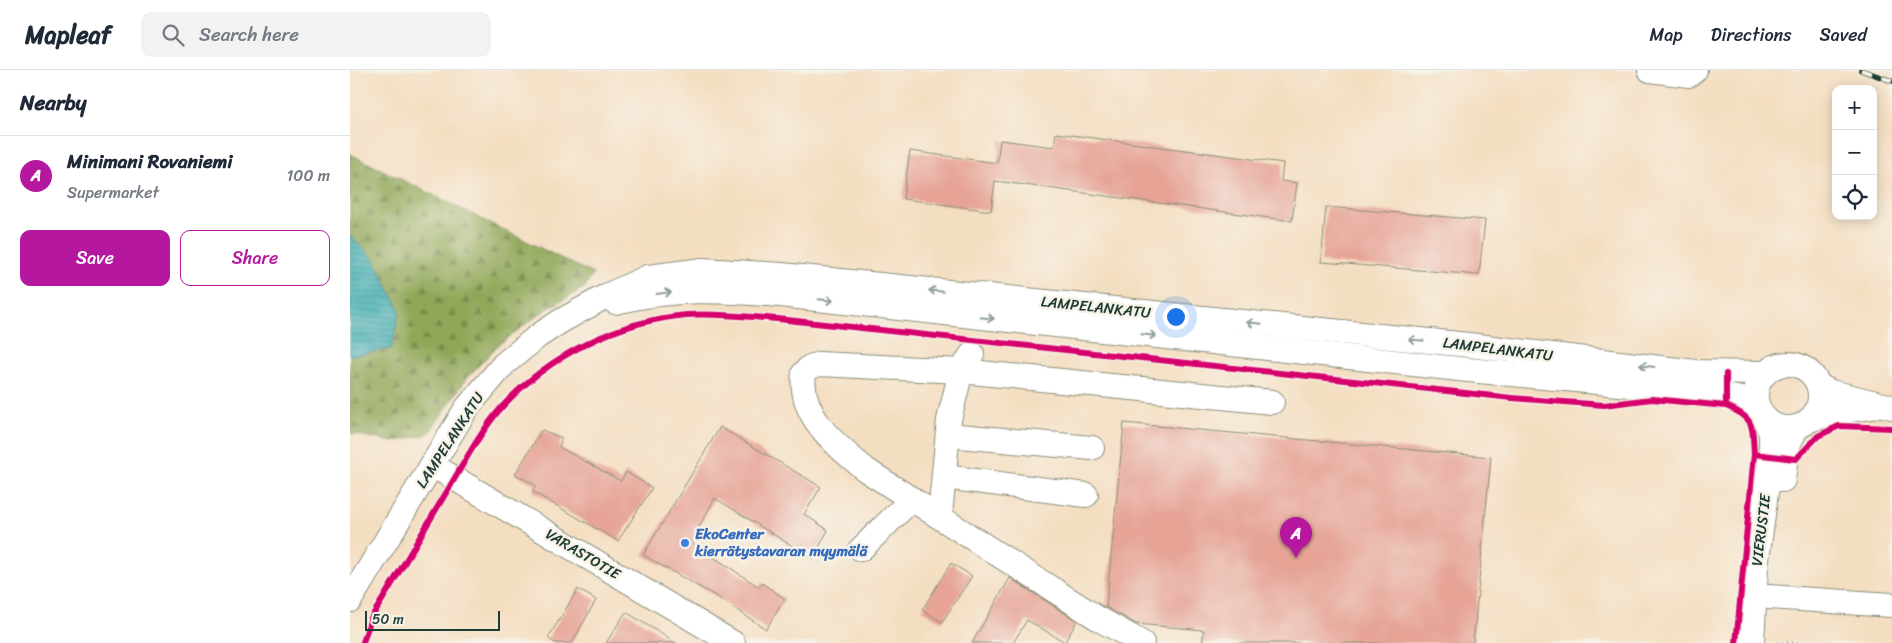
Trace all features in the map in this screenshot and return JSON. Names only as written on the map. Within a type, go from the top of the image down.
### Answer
[{"type":"street","points":[[1650,70],[1689,75],[1695,70]]},
{"type":"street","name":"LAMPELANKATU","points":[[350,600],[466,409],[504,364],[561,320],[624,287],[648,277],[685,271],[735,271],[1469,345],[1695,372],[1766,373]]},
{"type":"street","name":"LAMPELANKATU","points":[[582,310],[668,292],[692,290],[780,295],[1458,369],[1705,392],[1742,399],[1761,412]]},
{"type":"street","points":[[940,516],[948,435],[966,363]]},
{"type":"street","points":[[1142,643],[1099,619],[866,470],[834,444],[814,418],[803,383],[804,373],[810,367],[819,364],[966,363],[1272,402]]},
{"type":"street","points":[[1784,364],[1797,365],[1809,372],[1819,386],[1830,392],[1887,406],[1832,413],[1803,423],[1776,426],[1761,412],[1757,389],[1766,373],[1784,364]]},
{"type":"street","points":[[1803,423],[1818,408],[1819,386]]},
{"type":"street","name":"VIERUSTIE","points":[[1752,643],[1756,567],[1771,456],[1771,434],[1761,412]]},
{"type":"street","name":"VIERUSTIE","points":[[1768,643],[1769,597],[1785,458],[1790,439],[1803,423]]},
{"type":"street","points":[[948,435],[1092,448]]},
{"type":"street","name":"VARASTOTIE","points":[[432,465],[733,643]]},
{"type":"street","points":[[944,477],[1086,495]]},
{"type":"street","points":[[861,549],[912,499]]},
{"type":"street","points":[[1769,597],[1888,605]]},
{"type":"path","points":[[1777,643],[1812,643]]},
{"type":"green space","points":[[350,154],[593,274],[584,288],[545,310],[497,346],[467,378],[428,434],[393,442],[350,433],[350,356],[391,349],[374,259],[350,235]]},
{"type":"water","points":[[350,235],[374,259],[400,310],[391,349],[350,356]]},
{"type":"building","points":[[1056,133],[1283,163],[1281,181],[1297,183],[1292,221],[995,181],[991,211],[903,199],[910,151],[997,163],[1000,140],[1054,147]]},
{"type":"building","points":[[1326,207],[1485,220],[1479,275],[1321,262]]},
{"type":"building","points":[[1124,423],[1491,457],[1473,643],[1202,643],[1204,630],[1136,624],[1106,607]]},
{"type":"building","points":[[720,427],[821,487],[804,514],[828,530],[813,559],[715,498],[691,542],[759,587],[762,583],[785,599],[766,629],[717,597],[643,555]]},
{"type":"building","points":[[542,430],[562,438],[559,447],[621,481],[626,472],[652,488],[618,541],[533,492],[535,485],[515,474]]},
{"type":"building","points":[[951,563],[972,576],[942,622],[922,610]]},
{"type":"building","points":[[1010,578],[1077,621],[1065,642],[1027,620],[1013,643],[972,643]]},
{"type":"building","points":[[578,589],[596,600],[572,643],[555,643],[548,638]]},
{"type":"building","points":[[626,612],[676,643],[606,643]]},
{"type":"railway","points":[[1861,70],[1892,81]]},
{"type":"cycle path","points":[[363,642],[371,618],[473,447],[501,408],[540,372],[585,344],[610,333],[661,319],[710,314],[778,319],[1512,398],[1604,405],[1652,399],[1726,406]]},
{"type":"cycle path","points":[[1726,374],[1726,406],[1742,414],[1750,423],[1754,454],[1736,643]]},
{"type":"cycle path","points":[[1754,454],[1796,459],[1818,436],[1839,426],[1892,428]]},
{"type":"place","name":"EkoCenter kierrätystavaran myymälä","points":[[685,543]]},
{"type":"place","name":"Minimani Rovaniemi","points":[[1296,558]]}]
